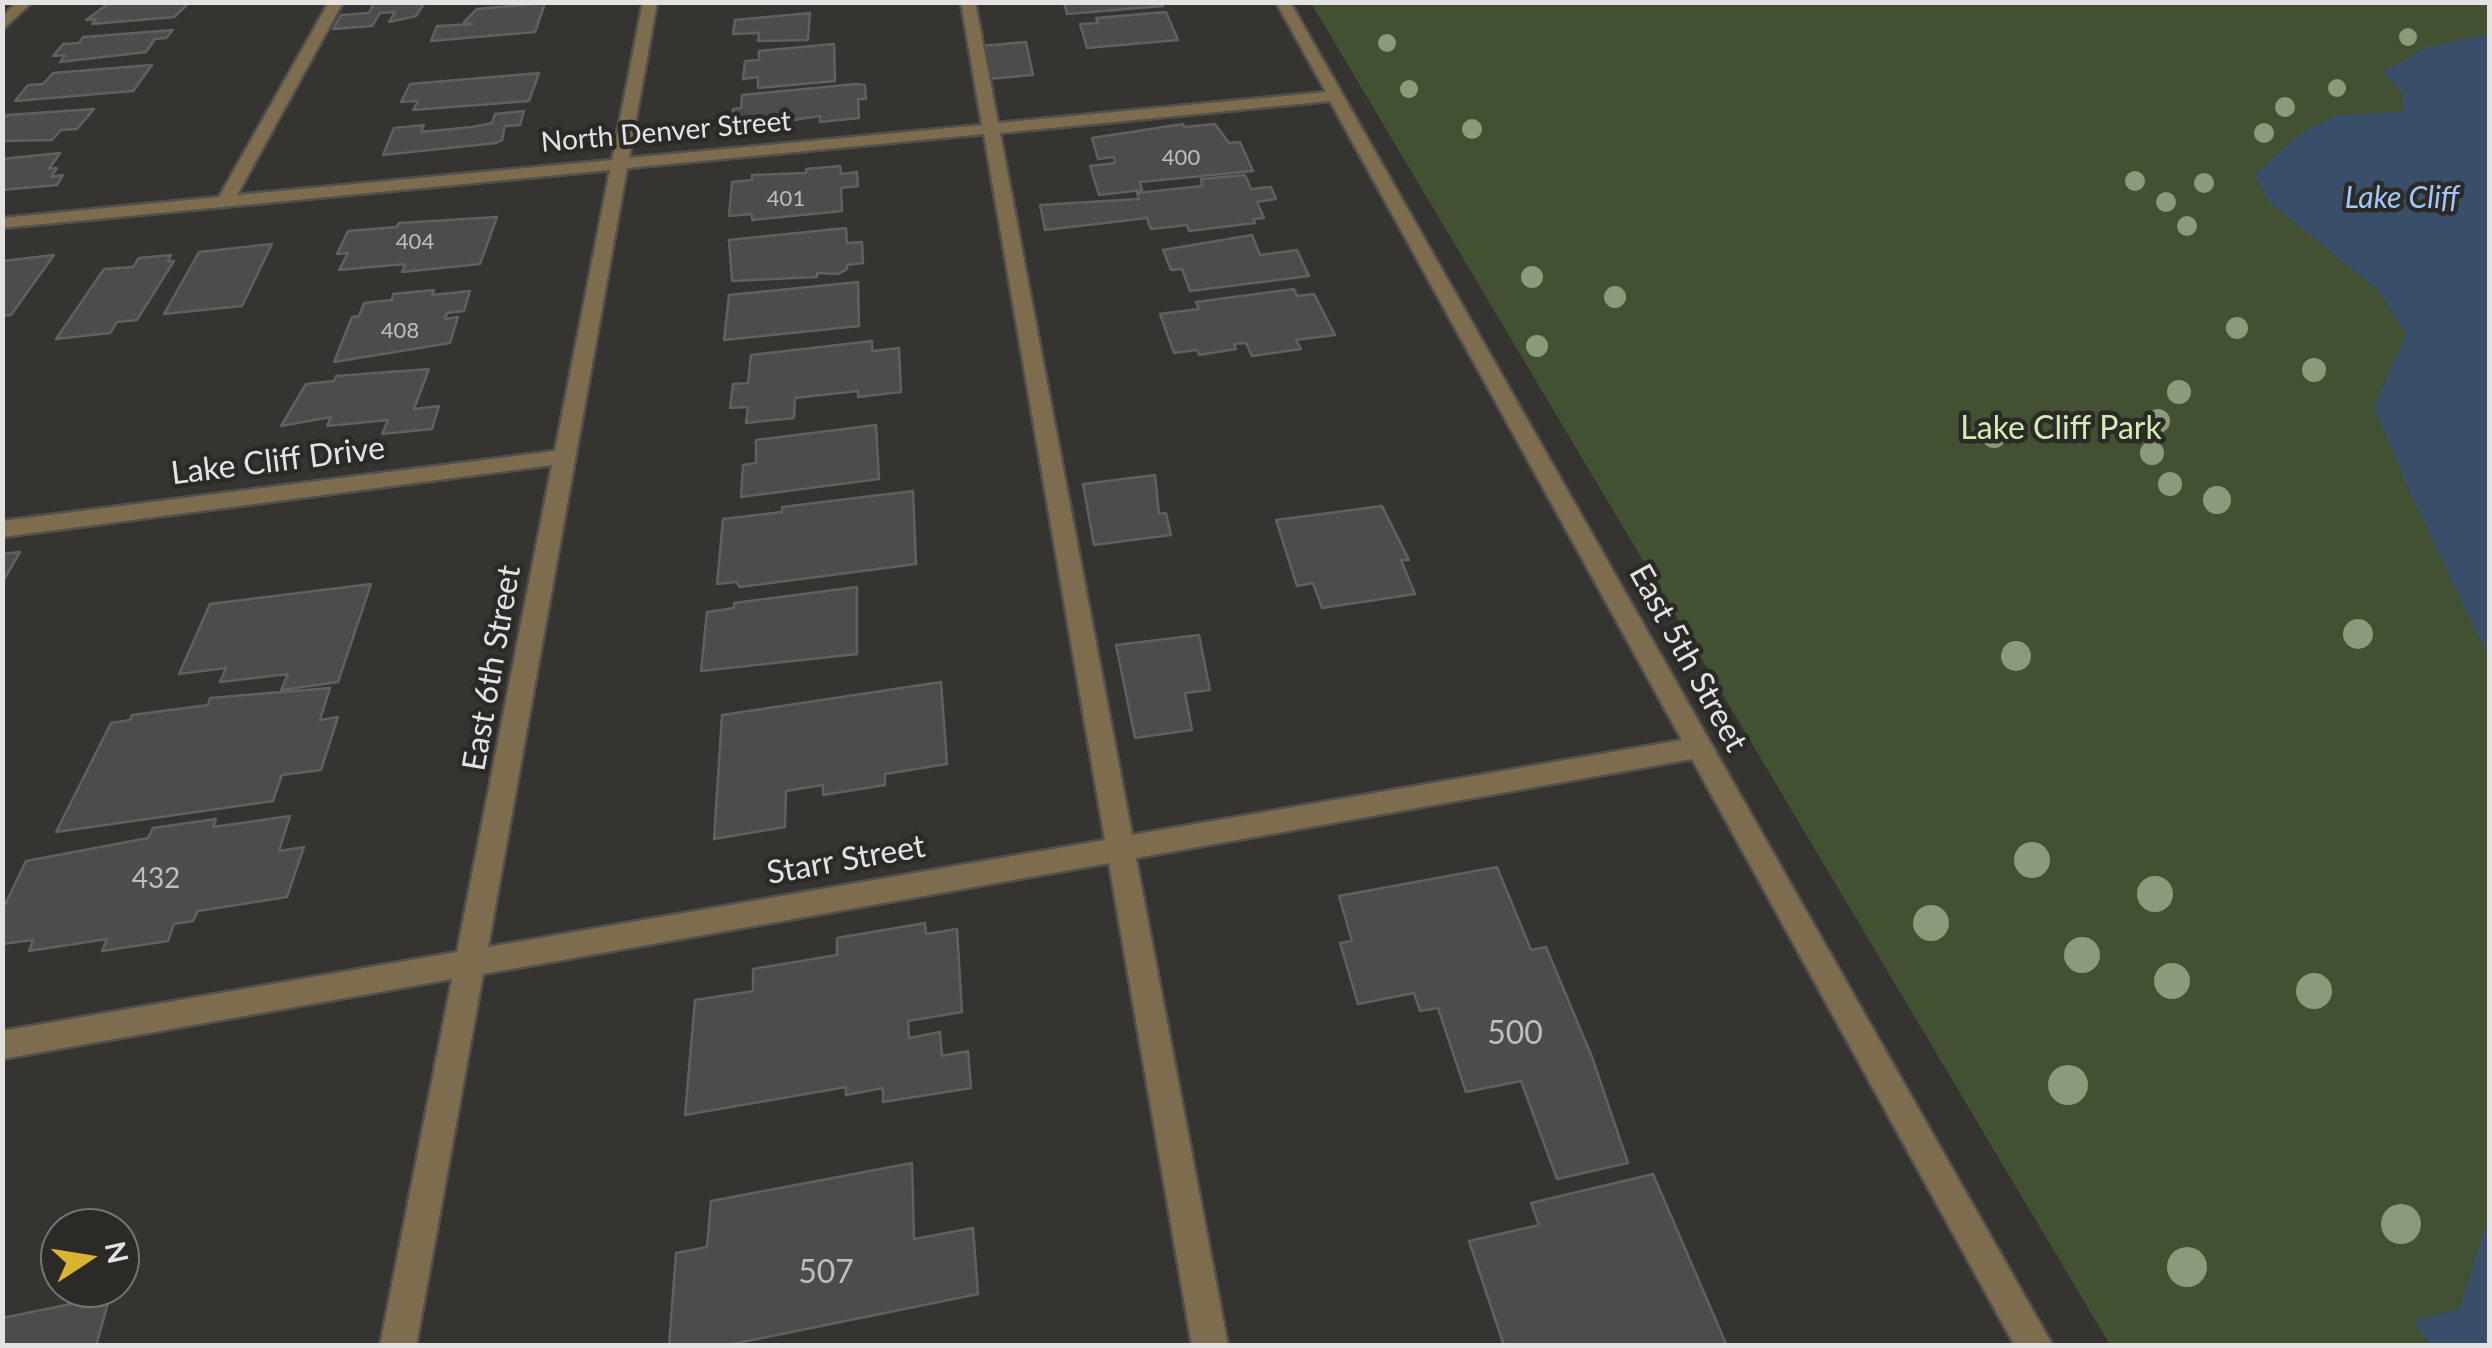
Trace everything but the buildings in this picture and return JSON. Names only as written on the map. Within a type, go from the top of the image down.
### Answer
[{"type":"street","points":[[2,26],[26,2]]},
{"type":"street","points":[[224,202],[336,2]]},
{"type":"street","name":"East 6th Street","points":[[398,1346],[650,2]]},
{"type":"street","points":[[968,2],[1210,1346]]},
{"type":"street","name":"East 5th Street","points":[[1282,2],[2035,1346]]},
{"type":"street","name":"North Denver Street","points":[[2,223],[1334,96]]},
{"type":"street","name":"Lake Cliff Drive","points":[[2,529],[563,458]]},
{"type":"street","name":"Starr Street","points":[[2,1044],[1702,747]]},
{"type":"green space","name":"Lake Cliff Park","points":[[1311,3],[2489,3],[2489,1345],[2110,1345]]},
{"type":"water","name":"Lake Cliff","points":[[2490,34],[2489,658],[2411,495],[2374,407],[2406,334],[2378,290],[2269,202],[2254,174],[2306,130],[2335,116],[2404,111],[2402,92],[2383,72],[2427,47]]},
{"type":"water","points":[[2489,1213],[2489,1345],[2431,1345],[2413,1321],[2460,1308]]}]
